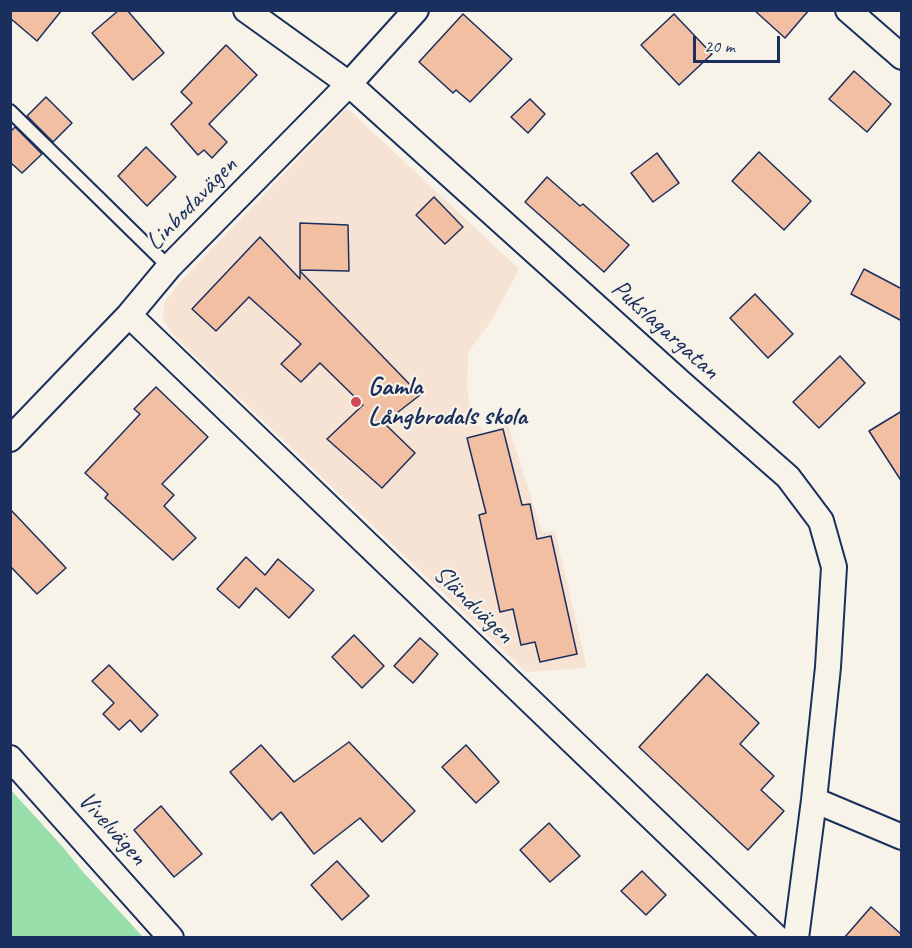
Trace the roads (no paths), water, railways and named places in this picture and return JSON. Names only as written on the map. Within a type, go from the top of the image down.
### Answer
[{"type":"street","name":"Pukslagargatan","points":[[246,10],[350,84],[788,477],[821,521],[834,567],[828,667],[796,938]]},
{"type":"street","name":"Linbodavägen","points":[[10,439],[129,315],[169,267],[350,84],[416,10]]},
{"type":"street","points":[[848,10],[902,57]]},
{"type":"street","name":"Sländvägen","points":[[129,315],[777,938]]},
{"type":"street","name":"Vivelvägen","points":[[10,758],[171,938]]},
{"type":"street","points":[[814,800],[902,837]]},
{"type":"lane","points":[[10,111],[169,267]]},
{"type":"place","name":"Gamla Långbrodals skola","points":[[356,402]]}]
